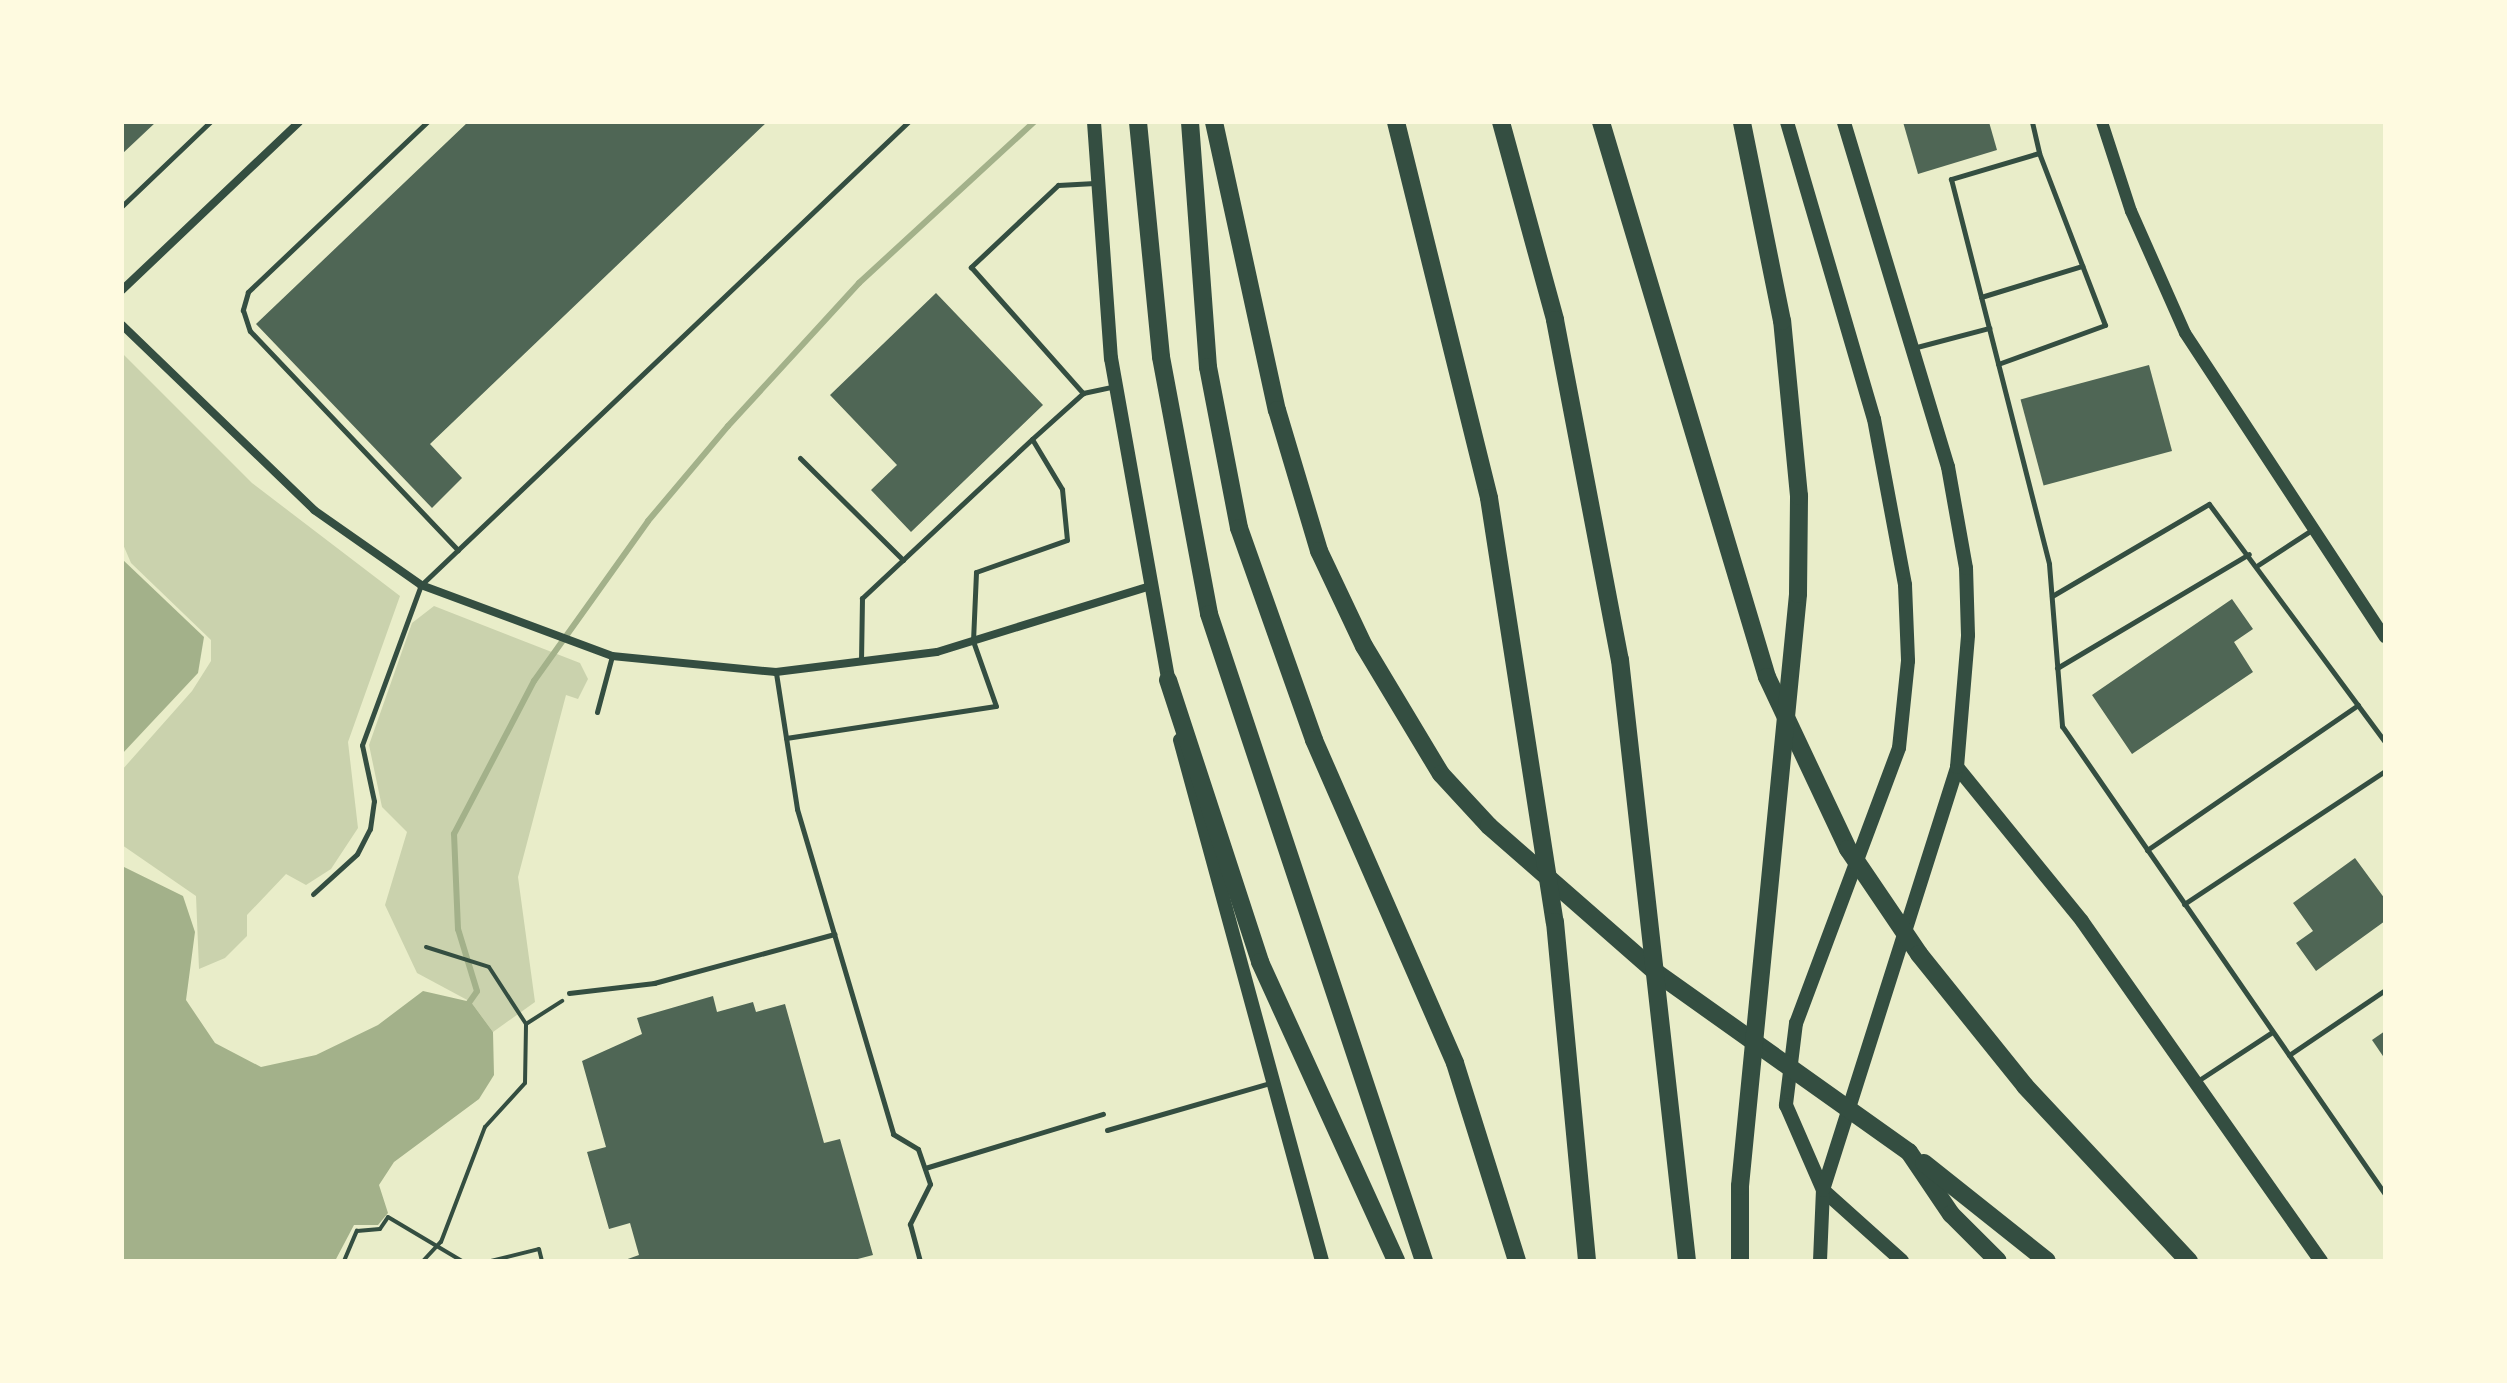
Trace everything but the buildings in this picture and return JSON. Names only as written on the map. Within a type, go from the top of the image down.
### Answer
[{"type":"highway","points":[[1138,122],[1161,357],[1209,614],[1424,1261]]},
{"type":"highway","points":[[1190,122],[1208,367],[1239,528],[1314,740],[1455,1063],[1517,1261]]},
{"type":"highway","points":[[1214,122],[1297,477],[1319,551],[1364,646],[1441,774],[1470,805],[1657,973],[1909,1152],[2047,1261]]},
{"type":"highway","points":[[1396,122],[1439,273],[1494,528],[1555,922],[1587,1261]]},
{"type":"highway","points":[[1501,122],[1555,320],[1620,660],[1687,1261]]},
{"type":"highway","points":[[1601,122],[1767,677],[1848,849],[1919,954],[2068,1135],[2189,1261]]},
{"type":"highway","points":[[1740,1261],[1740,1186],[1798,594],[1799,496],[1782,321],[1742,122]]},
{"type":"highway","points":[[1168,680],[1260,962],[1396,1261]]},
{"type":"highway","points":[[1909,1152],[1951,1214],[1998,1261]]},
{"type":"main road","points":[[1094,122],[1116,386],[1168,680],[1270,1083],[1322,1261]]},
{"type":"main road","points":[[1787,122],[1874,419],[1905,585],[1908,661],[1899,748],[1789,1050],[1786,1105],[1823,1190],[1902,1261]]},
{"type":"main road","points":[[1820,1261],[1823,1190],[1957,767],[1966,568],[1948,467],[1909,349],[1844,122]]},
{"type":"main road","points":[[1957,767],[2048,875],[2321,1261]]},
{"type":"street","points":[[122,290],[299,122]]},
{"type":"street","points":[[2102,122],[2121,186],[2185,333],[2310,531],[2385,637]]},
{"type":"street","points":[[122,325],[314,510],[421,585],[532,633],[612,656],[776,672],[861,661],[973,641],[1150,586]]},
{"type":"lane","points":[[122,206],[210,122]]},
{"type":"lane","points":[[427,122],[248,292],[243,310],[250,331],[458,550]]},
{"type":"lane","points":[[313,894],[357,854],[370,829],[374,801],[362,745],[421,585],[908,122]]},
{"type":"lane","points":[[1998,364],[2105,325],[2039,153],[2032,122]]},
{"type":"lane","points":[[2039,153],[1951,179],[2052,596],[2062,726],[2385,1194]]},
{"type":"lane","points":[[1083,393],[971,267],[1058,185],[1097,183]]},
{"type":"lane","points":[[1981,297],[2082,266]]},
{"type":"lane","points":[[1909,349],[1989,328]]},
{"type":"lane","points":[[861,661],[862,598],[1083,393],[1116,386]]},
{"type":"lane","points":[[786,738],[996,706],[973,641],[976,572],[1067,540],[1062,489],[1032,439]]},
{"type":"lane","points":[[800,458],[903,560]]},
{"type":"lane","points":[[2052,596],[2209,504],[2258,565],[2358,705],[2382,732],[2385,742]]},
{"type":"lane","points":[[2258,565],[2310,531]]},
{"type":"lane","points":[[2057,668],[2249,554]]},
{"type":"lane","points":[[597,712],[612,656]]},
{"type":"lane","points":[[776,672],[797,809],[893,1134],[918,1149],[930,1184],[910,1224],[920,1261]]},
{"type":"lane","points":[[2147,850],[2358,705]]},
{"type":"lane","points":[[2184,904],[2385,771]]},
{"type":"lane","points":[[569,993],[654,983],[834,934]]},
{"type":"lane","points":[[2289,1055],[2385,990]]},
{"type":"lane","points":[[2196,1083],[2272,1032]]},
{"type":"lane","points":[[1107,1130],[1270,1083]]},
{"type":"lane","points":[[925,1168],[1103,1114]]},
{"type":"path","points":[[423,1261],[437,1246],[479,1136],[525,1083],[526,1024],[503,982],[477,961],[461,954],[426,947]]},
{"type":"path","points":[[526,1024],[569,993]]},
{"type":"path","points":[[344,1261],[357,1231],[380,1229],[388,1217],[462,1261]]},
{"type":"path","points":[[491,1261],[539,1249],[542,1261]]},
{"type":"shaded area","points":[[122,353],[252,483],[400,596],[348,742],[358,828],[331,869],[306,885],[286,874],[247,915],[247,936],[225,958],[199,969],[196,896],[122,845],[122,770],[192,691],[211,661],[211,640],[131,563],[122,542]]},
{"type":"shaded area","points":[[122,559],[204,637],[198,673],[122,754]]},
{"type":"shaded area","points":[[434,606],[580,663],[588,679],[578,699],[566,695],[518,877],[535,1002],[493,1032],[471,1002],[417,973],[385,905],[407,832],[382,807],[369,745],[412,623]]},
{"type":"shaded area","points":[[122,866],[183,896],[195,932],[186,1000],[215,1043],[261,1067],[316,1055],[378,1025],[423,991],[471,1002],[493,1032],[494,1075],[479,1099],[394,1162],[379,1185],[388,1213],[378,1225],[354,1225],[335,1261],[122,1261]]},
{"type":"waterway","points":[[466,1007],[477,991],[458,929],[454,834],[534,681],[648,521],[728,426],[859,283],[1034,122]]}]
